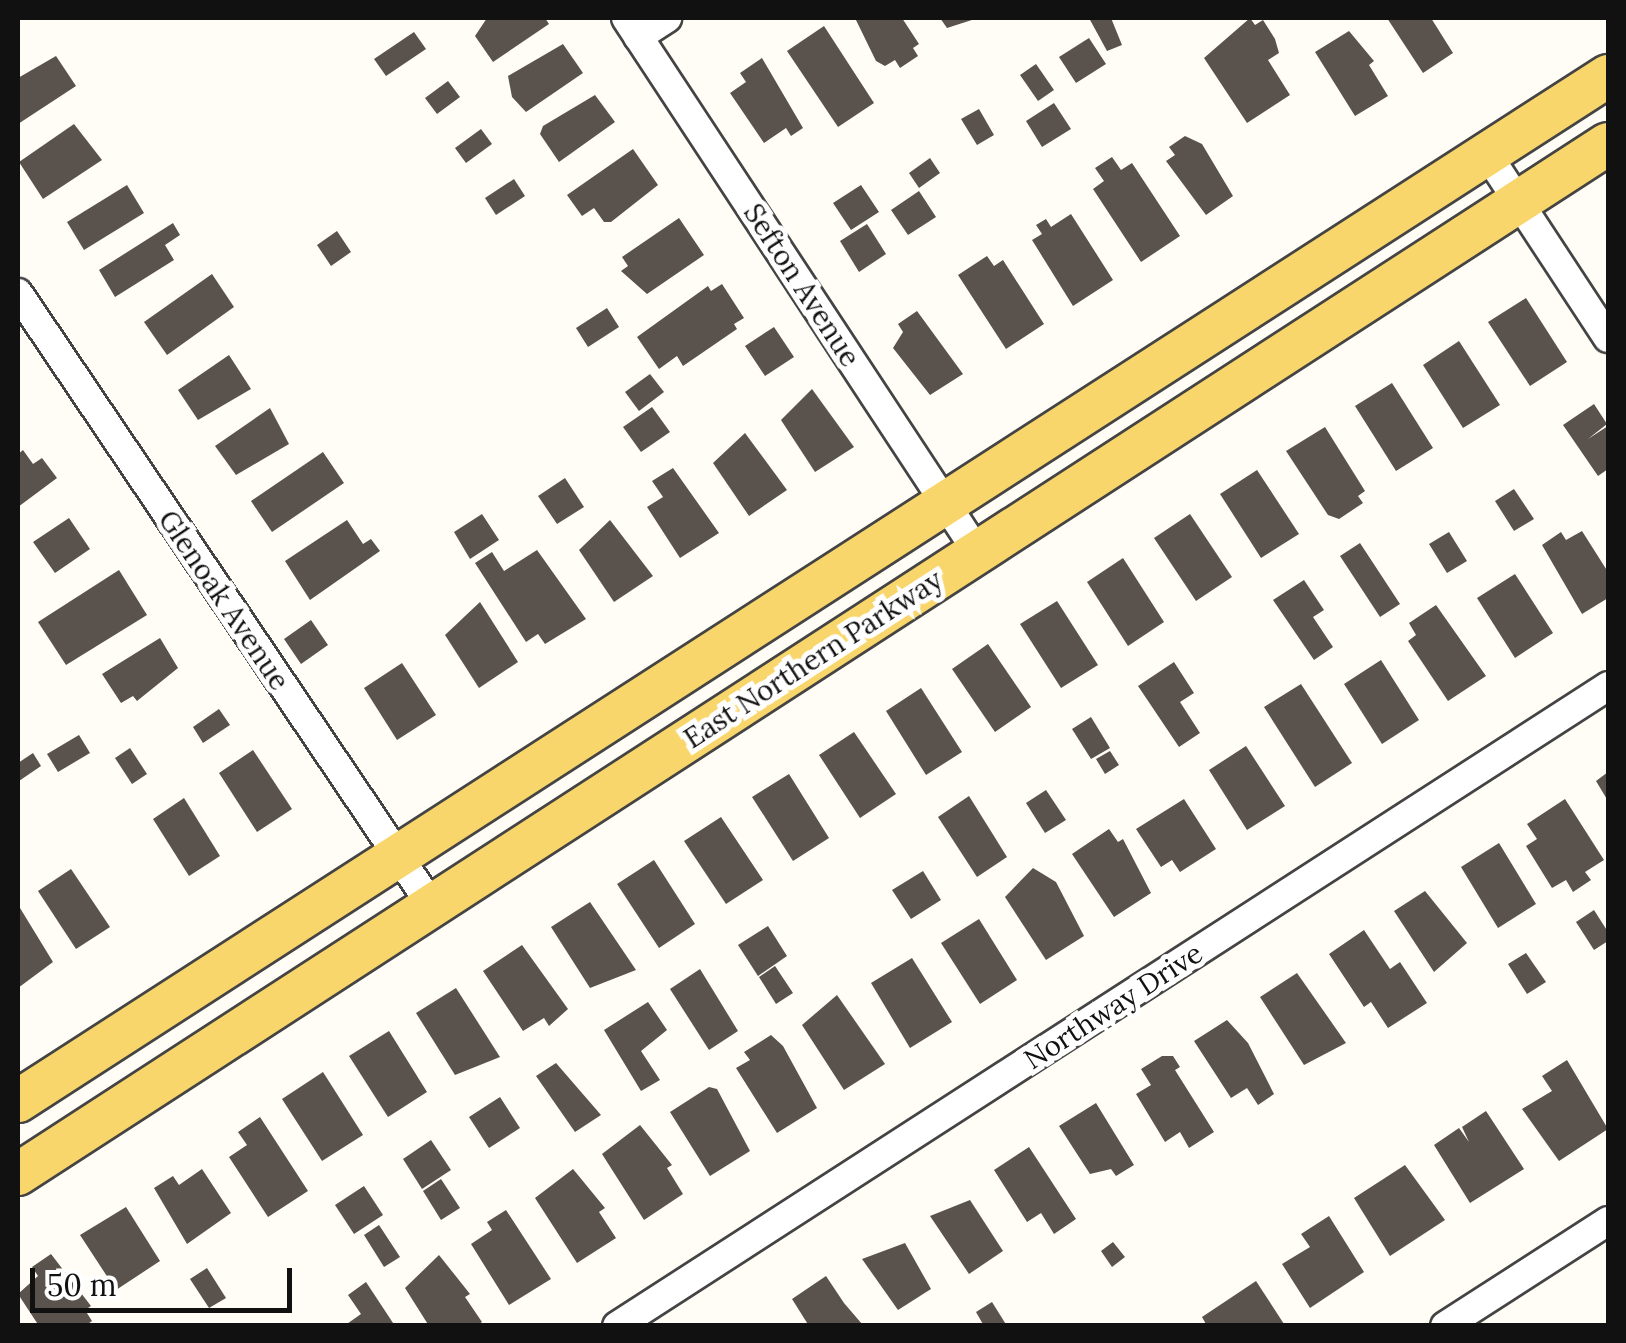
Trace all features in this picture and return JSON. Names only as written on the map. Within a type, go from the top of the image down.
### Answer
[{"type":"main road","points":[[18,1101],[1608,76]]},
{"type":"main road","name":"East Northern Parkway","points":[[18,1174],[1608,144]]},
{"type":"street","points":[[632,27],[668,18]]},
{"type":"street","name":"Sefton Avenue","points":[[632,27],[978,553]]},
{"type":"street","points":[[1487,154],[1608,338]]},
{"type":"street","name":"Glenoak Avenue","points":[[18,293],[432,906]]},
{"type":"street","name":"Northway Drive","points":[[617,1326],[1608,686]]},
{"type":"street","points":[[1445,1326],[1608,1221]]},
{"type":"building","points":[[487,18],[545,18],[549,24],[493,62],[475,36]]},
{"type":"building","points":[[855,18],[902,18],[919,44],[913,48],[918,56],[900,68],[895,60],[885,66],[876,61]]},
{"type":"building","points":[[940,18],[978,18],[947,28]]},
{"type":"building","points":[[1089,18],[1111,18],[1122,45],[1107,51]]},
{"type":"building","points":[[1250,18],[1255,25],[1263,20],[1275,39],[1279,53],[1268,60],[1290,95],[1247,123],[1204,58]]},
{"type":"building","points":[[1387,18],[1431,18],[1453,53],[1423,73]]},
{"type":"building","points":[[824,26],[874,103],[838,127],[787,51]]},
{"type":"building","points":[[1349,31],[1374,61],[1369,65],[1388,96],[1355,116],[1315,52]]},
{"type":"building","points":[[414,32],[426,49],[386,76],[374,59]]},
{"type":"building","points":[[1089,38],[1106,64],[1076,83],[1059,57]]},
{"type":"building","points":[[563,44],[583,73],[526,112],[512,97],[508,76]]},
{"type":"building","points":[[56,56],[76,86],[18,124],[18,78]]},
{"type":"building","points":[[762,58],[803,128],[791,136],[786,128],[764,143],[730,93],[746,82],[740,73]]},
{"type":"building","points":[[1036,64],[1054,90],[1038,101],[1020,75]]},
{"type":"building","points":[[448,81],[460,97],[437,114],[425,98]]},
{"type":"building","points":[[595,95],[615,122],[559,162],[540,134],[543,126]]},
{"type":"building","points":[[1054,103],[1071,129],[1042,147],[1026,121]]},
{"type":"building","points":[[979,109],[994,135],[977,145],[961,119]]},
{"type":"building","points":[[74,124],[102,160],[43,199],[19,162]]},
{"type":"building","points":[[481,129],[492,144],[466,163],[455,148]]},
{"type":"building","points":[[1185,136],[1202,144],[1233,196],[1206,215],[1166,161],[1175,155],[1169,147]]},
{"type":"building","points":[[633,149],[658,185],[611,222],[604,222],[594,208],[582,216],[567,195]]},
{"type":"building","points":[[1112,157],[1121,170],[1132,163],[1180,236],[1141,262],[1093,189],[1104,181],[1095,168]]},
{"type":"building","points":[[930,158],[940,173],[919,188],[909,173]]},
{"type":"building","points":[[514,179],[525,196],[496,215],[485,198]]},
{"type":"building","points":[[127,185],[144,213],[84,250],[67,222]]},
{"type":"building","points":[[861,185],[879,212],[851,230],[833,203]]},
{"type":"building","points":[[919,191],[936,217],[908,235],[891,210]]},
{"type":"building","points":[[1071,214],[1113,280],[1073,306],[1032,240],[1042,234],[1036,225],[1046,219],[1051,227]]},
{"type":"building","points":[[679,218],[704,255],[647,294],[621,271],[628,266],[622,257]]},
{"type":"building","points":[[173,223],[180,235],[165,245],[174,260],[115,297],[99,270]]},
{"type":"building","points":[[867,224],[886,254],[859,272],[840,241]]},
{"type":"building","points":[[337,231],[351,252],[331,266],[317,245]]},
{"type":"building","points":[[987,256],[994,266],[1003,260],[1044,324],[1006,349],[958,275]]},
{"type":"building","points":[[212,274],[234,307],[167,355],[144,322]]},
{"type":"building","points":[[722,284],[744,318],[734,324],[737,329],[683,366],[677,356],[659,369],[637,337],[708,286],[711,291]]},
{"type":"building","points":[[1526,298],[1567,362],[1530,386],[1488,322]]},
{"type":"building","points":[[607,308],[619,327],[588,347],[576,328]]},
{"type":"building","points":[[917,311],[963,374],[930,395],[893,348],[903,332],[898,324]]},
{"type":"building","points":[[774,327],[794,357],[765,376],[745,346]]},
{"type":"building","points":[[1459,341],[1500,405],[1463,428],[1423,365]]},
{"type":"building","points":[[229,355],[251,389],[198,420],[178,390]]},
{"type":"building","points":[[650,374],[664,392],[639,411],[625,392]]},
{"type":"building","points":[[1392,383],[1433,448],[1396,471],[1355,406]]},
{"type":"building","points":[[812,389],[854,447],[815,472],[781,420]]},
{"type":"building","points":[[1594,404],[1607,424],[1588,439],[1608,426],[1608,469],[1598,476],[1563,425]]},
{"type":"building","points":[[652,407],[670,432],[641,452],[623,427]]},
{"type":"building","points":[[270,408],[289,444],[236,475],[215,446]]},
{"type":"building","points":[[1325,427],[1365,491],[1358,496],[1363,503],[1339,519],[1328,515],[1286,451]]},
{"type":"building","points":[[745,433],[787,490],[749,516],[713,463]]},
{"type":"building","points":[[23,450],[33,464],[42,458],[57,478],[18,507],[18,454]]},
{"type":"building","points":[[323,452],[344,483],[272,532],[251,501]]},
{"type":"building","points":[[673,468],[719,533],[680,558],[647,507],[663,497],[652,481]]},
{"type":"building","points":[[1257,470],[1299,534],[1261,558],[1220,494]]},
{"type":"building","points":[[565,478],[584,507],[557,524],[538,496]]},
{"type":"building","points":[[1514,489],[1534,519],[1514,531],[1495,501]]},
{"type":"building","points":[[482,514],[499,540],[470,559],[454,532]]},
{"type":"building","points":[[1190,514],[1232,577],[1196,601],[1154,538]]},
{"type":"building","points":[[69,518],[90,549],[55,573],[33,542]]},
{"type":"building","points":[[347,520],[363,544],[371,539],[380,551],[310,600],[285,561]]},
{"type":"building","points":[[610,520],[653,576],[614,602],[579,550]]},
{"type":"building","points":[[1582,531],[1608,572],[1608,598],[1582,614],[1542,545],[1561,532],[1566,540]]},
{"type":"building","points":[[1449,532],[1467,561],[1447,573],[1429,544]]},
{"type":"building","points":[[1360,543],[1400,604],[1380,617],[1340,556]]},
{"type":"building","points":[[537,550],[586,619],[545,644],[538,634],[526,642],[475,563],[492,552],[504,571]]},
{"type":"building","points":[[1123,558],[1164,622],[1128,646],[1087,582]]},
{"type":"building","points":[[119,570],[147,615],[66,665],[38,622]]},
{"type":"building","points":[[1515,574],[1553,633],[1515,658],[1477,598]]},
{"type":"building","points":[[1304,580],[1324,610],[1313,617],[1333,647],[1314,660],[1273,600]]},
{"type":"building","points":[[1057,601],[1098,665],[1061,688],[1020,624]]},
{"type":"building","points":[[480,602],[518,662],[479,688],[445,635]]},
{"type":"building","points":[[1436,605],[1486,676],[1448,701],[1408,641],[1416,635],[1409,623]]},
{"type":"building","points":[[311,620],[328,645],[301,664],[284,639]]},
{"type":"building","points":[[160,638],[178,668],[137,701],[133,696],[121,703],[102,674]]},
{"type":"building","points":[[988,644],[1031,707],[995,732],[952,669]]},
{"type":"building","points":[[1381,660],[1419,720],[1382,744],[1344,684]]},
{"type":"building","points":[[1174,662],[1194,693],[1180,702],[1200,733],[1179,747],[1138,686]]},
{"type":"building","points":[[402,663],[436,715],[397,740],[364,688]]},
{"type":"building","points":[[1301,684],[1352,763],[1315,787],[1264,707]]},
{"type":"building","points":[[921,688],[962,752],[926,775],[886,711]]},
{"type":"building","points":[[219,709],[230,725],[203,743],[193,727]]},
{"type":"building","points":[[1091,717],[1110,748],[1091,759],[1072,729]]},
{"type":"building","points":[[854,732],[896,794],[860,818],[819,755]]},
{"type":"building","points":[[79,735],[90,753],[58,772],[47,754]]},
{"type":"building","points":[[1246,746],[1285,806],[1247,830],[1209,770]]},
{"type":"building","points":[[130,748],[147,774],[132,784],[115,758]]},
{"type":"building","points":[[253,750],[292,809],[257,832],[219,773]]},
{"type":"building","points":[[1110,751],[1119,765],[1105,774],[1096,759]]},
{"type":"building","points":[[33,753],[41,766],[19,781],[18,763]]},
{"type":"building","points":[[1608,772],[1608,801],[1596,781]]},
{"type":"building","points":[[789,774],[829,838],[793,861],[752,797]]},
{"type":"building","points":[[1046,790],[1066,820],[1045,833],[1026,803]]},
{"type":"building","points":[[969,796],[1007,857],[977,877],[938,817]]},
{"type":"building","points":[[184,798],[220,856],[189,876],[153,819]]},
{"type":"building","points":[[1184,799],[1216,849],[1180,872],[1172,860],[1161,867],[1136,829]]},
{"type":"building","points":[[1565,799],[1604,860],[1585,872],[1591,880],[1573,892],[1566,880],[1552,888],[1526,846],[1537,839],[1527,824]]},
{"type":"building","points":[[721,817],[763,880],[726,904],[684,841]]},
{"type":"building","points":[[1109,829],[1118,842],[1123,839],[1151,893],[1114,917],[1072,854]]},
{"type":"building","points":[[1499,843],[1536,904],[1498,928],[1461,867]]},
{"type":"building","points":[[654,860],[695,924],[659,948],[617,884]]},
{"type":"building","points":[[1033,868],[1056,882],[1084,936],[1046,960],[1005,897]]},
{"type":"building","points":[[71,869],[110,927],[76,949],[38,891]]},
{"type":"building","points":[[923,871],[941,900],[911,919],[892,890]]},
{"type":"building","points":[[1425,891],[1467,943],[1434,972],[1394,911]]},
{"type":"building","points":[[590,902],[636,970],[590,988],[551,927]]},
{"type":"building","points":[[18,909],[53,962],[18,988]]},
{"type":"building","points":[[1594,910],[1608,932],[1608,941],[1594,950],[1576,922]]},
{"type":"building","points":[[979,919],[1017,980],[980,1004],[941,943]]},
{"type":"building","points":[[768,926],[787,956],[758,976],[738,945]]},
{"type":"building","points":[[1364,930],[1390,969],[1400,962],[1427,1003],[1388,1028],[1371,1002],[1364,1007],[1329,954]]},
{"type":"building","points":[[522,945],[568,1009],[549,1026],[544,1018],[523,1031],[483,971]]},
{"type":"building","points":[[1526,953],[1546,982],[1527,994],[1508,964]]},
{"type":"building","points":[[912,958],[952,1022],[910,1048],[871,983]]},
{"type":"building","points":[[775,966],[793,993],[776,1004],[759,977]]},
{"type":"building","points":[[700,969],[738,1031],[709,1050],[670,989]]},
{"type":"building","points":[[1297,973],[1346,1043],[1304,1065],[1260,997]]},
{"type":"building","points":[[456,988],[500,1057],[455,1075],[416,1013]]},
{"type":"building","points":[[837,995],[885,1064],[844,1090],[802,1025]]},
{"type":"building","points":[[648,1002],[667,1030],[641,1051],[660,1080],[641,1091],[604,1030]]},
{"type":"building","points":[[1227,1020],[1248,1043],[1274,1094],[1258,1105],[1247,1088],[1231,1098],[1194,1041]]},
{"type":"building","points":[[389,1031],[427,1092],[388,1117],[349,1056]]},
{"type":"building","points":[[771,1035],[783,1046],[817,1108],[777,1133],[736,1068],[750,1060],[744,1052]]},
{"type":"building","points":[[1162,1056],[1173,1056],[1180,1067],[1175,1070],[1214,1132],[1189,1148],[1180,1132],[1165,1142],[1136,1094],[1151,1085],[1141,1069]]},
{"type":"building","points":[[1567,1060],[1608,1129],[1559,1161],[1522,1109],[1552,1091],[1542,1076]]},
{"type":"building","points":[[556,1063],[601,1115],[575,1132],[536,1076]]},
{"type":"building","points":[[323,1072],[363,1135],[322,1161],[282,1099]]},
{"type":"building","points":[[709,1087],[717,1089],[750,1151],[710,1176],[670,1112]]},
{"type":"building","points":[[500,1097],[520,1128],[489,1148],[469,1117]]},
{"type":"building","points":[[1096,1103],[1134,1165],[1116,1176],[1111,1169],[1090,1174],[1059,1126]]},
{"type":"building","points":[[1486,1111],[1524,1169],[1470,1203],[1434,1145],[1459,1128],[1469,1142],[1462,1127]]},
{"type":"building","points":[[260,1117],[308,1191],[268,1217],[229,1157],[247,1145],[238,1132]]},
{"type":"building","points":[[640,1125],[672,1165],[667,1168],[683,1194],[644,1220],[602,1154]]},
{"type":"building","points":[[431,1140],[451,1170],[422,1189],[403,1159]]},
{"type":"building","points":[[1029,1147],[1076,1219],[1054,1234],[1041,1213],[1027,1222],[994,1170]]},
{"type":"building","points":[[1405,1165],[1445,1220],[1390,1256],[1354,1198]]},
{"type":"building","points":[[202,1169],[231,1213],[187,1244],[154,1188],[173,1176],[179,1185]]},
{"type":"building","points":[[573,1169],[605,1208],[599,1212],[616,1238],[577,1263],[535,1198]]},
{"type":"building","points":[[441,1179],[460,1208],[441,1220],[423,1191]]},
{"type":"building","points":[[364,1186],[383,1215],[354,1234],[335,1205]]},
{"type":"building","points":[[970,1200],[1003,1251],[969,1274],[930,1216]]},
{"type":"building","points":[[126,1207],[160,1261],[116,1290],[80,1235]]},
{"type":"building","points":[[506,1210],[551,1279],[509,1305],[471,1244],[492,1230],[487,1222]]},
{"type":"building","points":[[1329,1216],[1364,1272],[1310,1308],[1282,1264],[1310,1247],[1301,1234]]},
{"type":"building","points":[[379,1225],[400,1257],[384,1267],[364,1235]]},
{"type":"building","points":[[1113,1242],[1125,1257],[1112,1267],[1101,1251]]},
{"type":"building","points":[[905,1243],[931,1289],[898,1310],[862,1259]]},
{"type":"building","points":[[51,1254],[91,1306],[85,1310],[92,1321],[85,1326],[39,1326],[18,1294],[38,1276],[32,1267]]},
{"type":"building","points":[[439,1255],[470,1294],[465,1297],[482,1322],[476,1326],[429,1326],[405,1288]]},
{"type":"building","points":[[207,1268],[226,1298],[209,1308],[190,1279]]},
{"type":"building","points":[[826,1276],[862,1324],[809,1326],[792,1299]]},
{"type":"building","points":[[1256,1281],[1284,1324],[1207,1326],[1202,1317]]},
{"type":"building","points":[[366,1282],[395,1326],[344,1326],[361,1314],[348,1295]]},
{"type":"building","points":[[992,1302],[1007,1326],[984,1326],[976,1312]]}]
